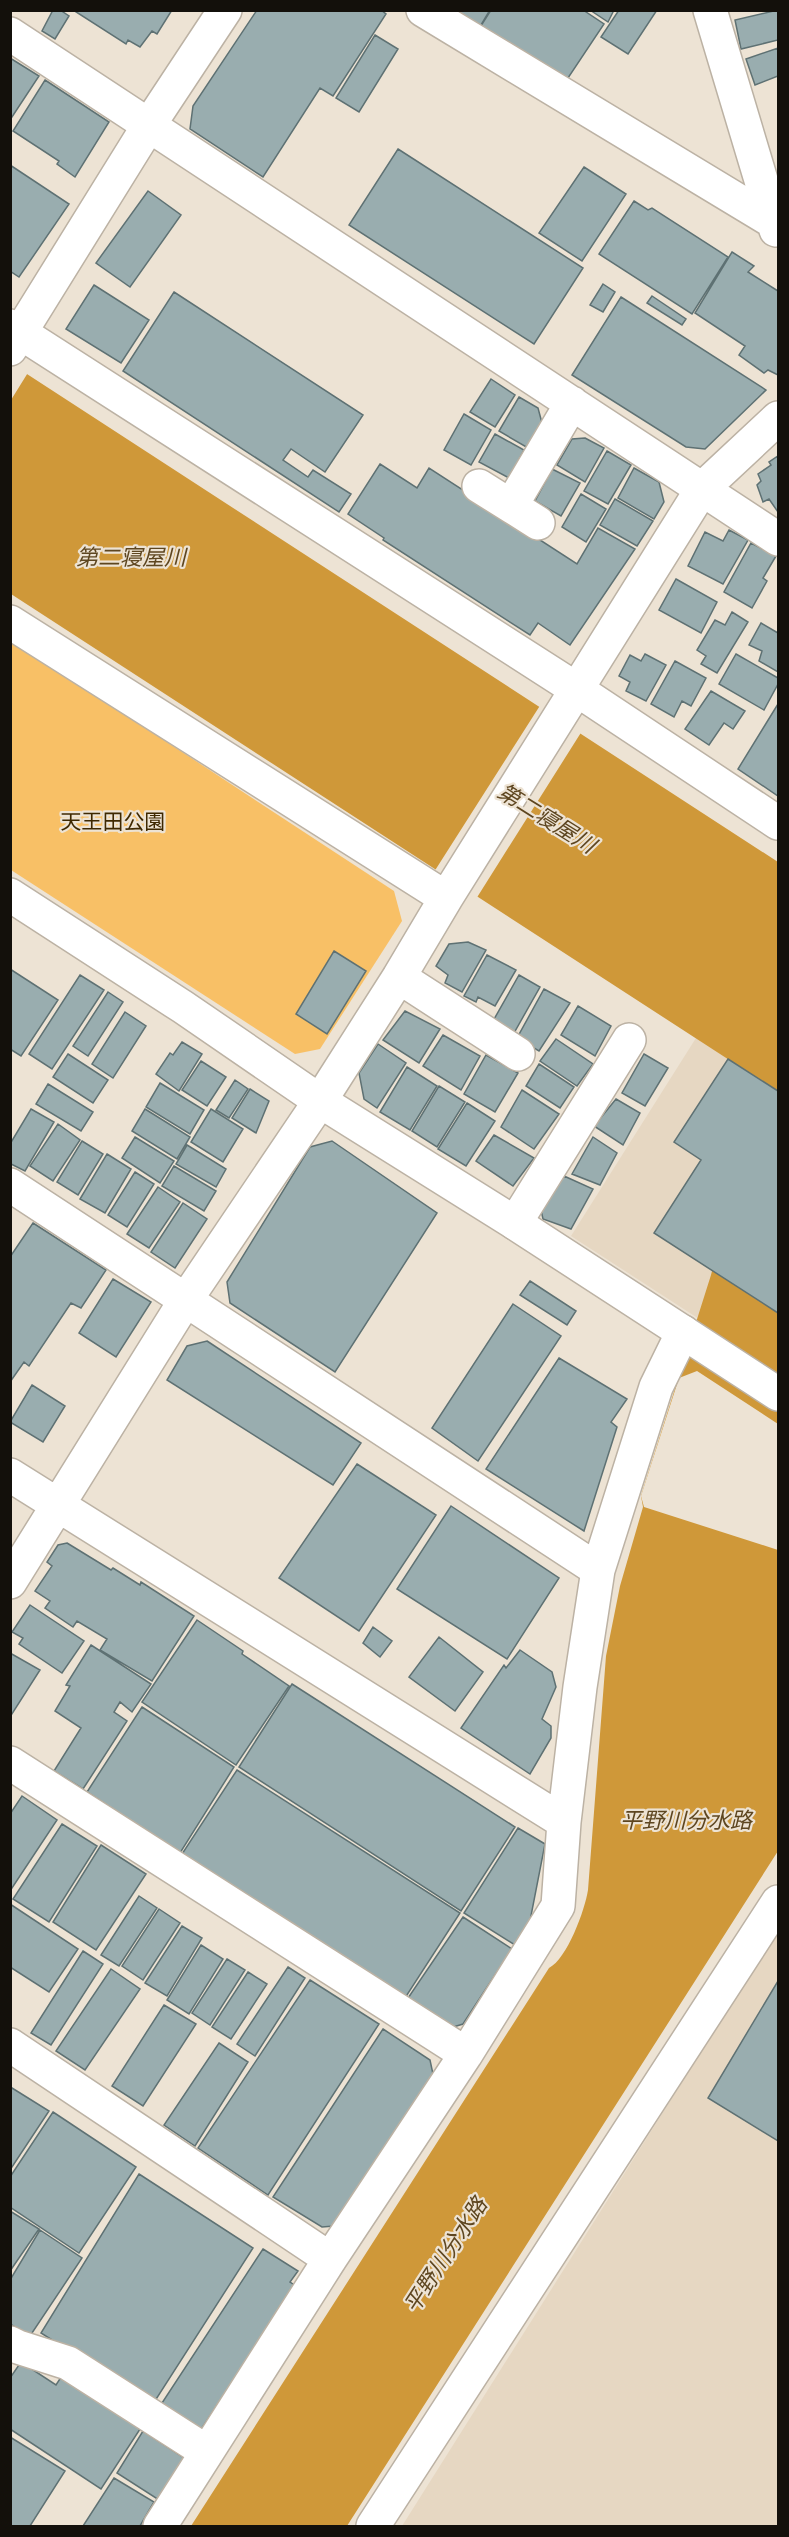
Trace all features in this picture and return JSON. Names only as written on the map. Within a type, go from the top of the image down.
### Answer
[{"type":"street","points":[[225,10],[14,336],[568,702],[778,823]]},
{"type":"street","points":[[423,10],[775,229]]},
{"type":"street","points":[[710,10],[775,229]]},
{"type":"street","points":[[10,34],[778,539]]},
{"type":"street","points":[[511,506],[572,403]]},
{"type":"street","points":[[10,1582],[185,1301],[320,1101],[399,977],[702,489],[778,418]]},
{"type":"street","points":[[479,486],[538,523]]},
{"type":"street","points":[[10,622],[448,895]]},
{"type":"street","points":[[10,895],[183,1007],[320,1101],[515,1223],[778,1394]]},
{"type":"street","points":[[399,977],[518,1054]]},
{"type":"street","points":[[515,1223],[629,1040]]},
{"type":"street","points":[[10,1185],[598,1570]]},
{"type":"street","points":[[160,2526],[330,2259],[466,2054],[558,1906],[564,1822],[580,1687],[598,1570],[656,1387],[683,1332]]},
{"type":"street","points":[[10,1475],[564,1822]]},
{"type":"street","points":[[10,1763],[466,2054]]},
{"type":"street","points":[[373,2526],[778,1902]]},
{"type":"street","points":[[10,2045],[330,2259]]},
{"type":"street","points":[[10,2343],[18,2348],[68,2363],[207,2452]]},
{"type":"shaded area","points":[[696,1038],[778,1091],[778,1370],[571,1236]]},
{"type":"shaded area","points":[[778,1930],[778,2526],[402,2526]]},
{"type":"green space","name":"天王田公園","points":[[10,639],[394,891],[402,921],[320,1049],[295,1054],[11,870]]},
{"type":"water","points":[[10,363],[778,862],[778,1851],[347,2526],[191,2526],[549,1968],[562,1955],[579,1921],[588,1890],[606,1656],[620,1586],[643,1507],[641,1496],[711,1275],[735,1181],[757,1078],[11,594]]},
{"type":"pier","points":[[10,360],[29,371],[11,400]]},
{"type":"pier","points":[[541,704],[582,731],[476,899],[434,872]]},
{"type":"pier","points":[[697,1371],[778,1424],[778,1550],[644,1507],[641,1496],[679,1378]]},
{"type":"building","points":[[53,10],[60,10],[69,16],[55,39],[42,31]]},
{"type":"building","points":[[73,10],[172,10],[157,34],[152,31],[140,47],[128,40],[126,44]]},
{"type":"building","points":[[257,10],[381,10],[386,14],[333,96],[320,88],[263,177],[190,129],[193,106]]},
{"type":"building","points":[[450,10],[490,10],[478,30]]},
{"type":"building","points":[[491,10],[583,10],[604,24],[562,87],[477,32]]},
{"type":"building","points":[[590,10],[614,10],[608,22]]},
{"type":"building","points":[[619,10],[657,10],[628,54],[601,37]]},
{"type":"building","points":[[778,10],[778,40],[741,49],[735,20]]},
{"type":"building","points":[[375,35],[398,49],[359,112],[336,98]]},
{"type":"building","points":[[778,48],[778,76],[755,85],[746,59]]},
{"type":"building","points":[[10,58],[39,76],[10,120]]},
{"type":"building","points":[[45,80],[109,122],[75,177],[57,164],[59,161],[13,131]]},
{"type":"building","points":[[398,149],[583,268],[534,344],[349,225]]},
{"type":"building","points":[[10,165],[69,204],[19,277],[10,271]]},
{"type":"building","points":[[584,167],[626,194],[582,261],[539,233]]},
{"type":"building","points":[[148,191],[181,215],[130,287],[96,263]]},
{"type":"building","points":[[634,201],[648,210],[652,208],[728,257],[692,314],[599,254]]},
{"type":"building","points":[[732,252],[754,266],[748,272],[778,291],[778,375],[768,370],[764,373],[739,355],[745,346],[695,313]]},
{"type":"building","points":[[603,284],[615,292],[603,312],[590,305]]},
{"type":"building","points":[[94,285],[149,320],[121,363],[66,329]]},
{"type":"building","points":[[174,292],[363,415],[325,472],[291,449],[283,460],[308,477],[313,470],[351,494],[339,512],[123,371]]},
{"type":"building","points":[[652,296],[686,319],[682,325],[647,303]]},
{"type":"building","points":[[621,297],[766,390],[705,449],[686,447],[572,375]]},
{"type":"building","points":[[491,379],[515,395],[495,427],[470,412]]},
{"type":"building","points":[[519,397],[538,408],[542,423],[528,448],[499,431]]},
{"type":"building","points":[[464,414],[491,430],[471,465],[444,450]]},
{"type":"building","points":[[495,434],[524,450],[509,478],[479,462]]},
{"type":"building","points":[[585,438],[604,448],[585,482],[557,465],[572,439]]},
{"type":"building","points":[[607,451],[631,465],[608,504],[584,491]]},
{"type":"building","points":[[778,456],[778,512],[769,499],[763,502],[757,485],[761,481],[758,474],[771,465],[769,462]]},
{"type":"building","points":[[380,464],[417,488],[429,468],[577,564],[598,528],[635,549],[570,645],[538,623],[530,635],[383,540],[384,538],[348,514]]},
{"type":"building","points":[[634,468],[659,482],[664,502],[654,519],[618,498]]},
{"type":"building","points":[[552,469],[580,483],[561,516],[535,501]]},
{"type":"building","points":[[581,494],[606,509],[586,542],[562,527]]},
{"type":"building","points":[[615,499],[653,521],[637,546],[600,525]]},
{"type":"building","points":[[729,530],[748,540],[723,584],[688,566],[705,532],[723,541]]},
{"type":"building","points":[[751,543],[776,556],[763,578],[767,581],[752,608],[724,592]]},
{"type":"building","points":[[676,579],[717,602],[701,633],[659,610]]},
{"type":"building","points":[[732,612],[748,622],[717,673],[701,664],[706,656],[697,650],[715,620],[725,625]]},
{"type":"building","points":[[761,623],[778,633],[778,672],[759,661],[762,651],[749,645]]},
{"type":"building","points":[[645,654],[666,665],[646,701],[626,691],[630,682],[619,676],[630,655],[641,661]]},
{"type":"building","points":[[736,654],[778,678],[778,684],[764,710],[719,684]]},
{"type":"building","points":[[675,661],[706,678],[691,706],[682,701],[674,717],[651,704]]},
{"type":"building","points":[[711,691],[745,711],[733,729],[724,723],[709,745],[685,729]]},
{"type":"building","points":[[778,704],[778,796],[738,769]]},
{"type":"building","points":[[468,942],[486,950],[462,992],[445,983],[448,975],[436,966],[449,944]]},
{"type":"building","points":[[334,951],[366,971],[327,1034],[296,1014]]},
{"type":"building","points":[[487,955],[516,970],[495,1006],[478,997],[476,1002],[464,996]]},
{"type":"building","points":[[10,969],[58,1000],[21,1056],[10,1049]]},
{"type":"building","points":[[80,975],[104,990],[52,1069],[29,1054]]},
{"type":"building","points":[[519,975],[540,987],[514,1033],[493,1021]]},
{"type":"building","points":[[544,989],[570,1003],[539,1051],[517,1038]]},
{"type":"building","points":[[108,992],[123,1002],[88,1056],[73,1046]]},
{"type":"building","points":[[578,1006],[611,1026],[595,1056],[561,1035]]},
{"type":"building","points":[[405,1011],[440,1029],[419,1063],[383,1040]]},
{"type":"building","points":[[125,1012],[146,1026],[113,1078],[92,1064]]},
{"type":"building","points":[[443,1035],[480,1056],[461,1090],[423,1066]]},
{"type":"building","points":[[556,1039],[593,1064],[577,1086],[540,1061]]},
{"type":"building","points":[[182,1042],[202,1054],[179,1091],[156,1074],[170,1053],[173,1055]]},
{"type":"building","points":[[378,1044],[406,1063],[377,1108],[364,1099],[359,1073]]},
{"type":"building","points":[[68,1054],[108,1080],[93,1103],[53,1077]]},
{"type":"building","points":[[644,1054],[668,1068],[645,1106],[622,1093]]},
{"type":"building","points":[[486,1055],[518,1073],[495,1112],[464,1094]]},
{"type":"building","points":[[728,1059],[778,1091],[778,1313],[654,1233],[701,1160],[674,1142]]},
{"type":"building","points":[[201,1061],[226,1077],[207,1106],[182,1090]]},
{"type":"building","points":[[539,1064],[574,1087],[560,1108],[526,1086]]},
{"type":"building","points":[[407,1067],[437,1086],[410,1130],[380,1112]]},
{"type":"building","points":[[235,1080],[248,1089],[229,1118],[216,1110]]},
{"type":"building","points":[[160,1083],[204,1110],[190,1134],[146,1107]]},
{"type":"building","points":[[48,1084],[93,1112],[81,1131],[36,1104]]},
{"type":"building","points":[[439,1086],[465,1102],[437,1147],[412,1131]]},
{"type":"building","points":[[250,1089],[269,1101],[256,1133],[232,1118]]},
{"type":"building","points":[[522,1090],[559,1114],[534,1149],[501,1127]]},
{"type":"building","points":[[616,1099],[640,1113],[623,1145],[594,1126]]},
{"type":"building","points":[[467,1103],[495,1121],[466,1166],[438,1149]]},
{"type":"building","points":[[31,1109],[54,1122],[25,1171],[11,1164],[10,1144]]},
{"type":"building","points":[[145,1109],[190,1137],[177,1159],[132,1131]]},
{"type":"building","points":[[211,1109],[243,1129],[223,1162],[191,1142]]},
{"type":"building","points":[[58,1124],[80,1140],[53,1181],[30,1166]]},
{"type":"building","points":[[494,1135],[534,1158],[513,1186],[476,1161]]},
{"type":"building","points":[[135,1137],[174,1161],[160,1183],[122,1158]]},
{"type":"building","points":[[593,1137],[617,1153],[600,1185],[572,1174]]},
{"type":"building","points":[[82,1141],[103,1154],[78,1195],[57,1182]]},
{"type":"building","points":[[332,1141],[437,1213],[335,1372],[230,1303],[227,1282],[310,1147]]},
{"type":"building","points":[[187,1145],[226,1169],[216,1187],[176,1164]]},
{"type":"building","points":[[107,1154],[131,1169],[105,1213],[80,1199]]},
{"type":"building","points":[[174,1166],[216,1191],[204,1211],[162,1186]]},
{"type":"building","points":[[135,1172],[154,1184],[127,1227],[108,1215]]},
{"type":"building","points":[[564,1176],[593,1189],[571,1229],[543,1219],[541,1210]]},
{"type":"building","points":[[158,1187],[180,1202],[149,1248],[127,1234]]},
{"type":"building","points":[[183,1203],[207,1219],[175,1268],[151,1252]]},
{"type":"building","points":[[33,1223],[106,1270],[81,1308],[71,1303],[29,1366],[24,1362],[10,1382],[10,1257]]},
{"type":"building","points":[[113,1279],[151,1302],[116,1357],[79,1333]]},
{"type":"building","points":[[530,1281],[576,1311],[567,1325],[520,1295]]},
{"type":"building","points":[[513,1304],[561,1336],[478,1461],[432,1428]]},
{"type":"building","points":[[207,1341],[361,1443],[333,1485],[167,1380],[187,1346]]},
{"type":"building","points":[[559,1358],[627,1399],[611,1422],[617,1427],[584,1531],[486,1469]]},
{"type":"building","points":[[32,1385],[65,1406],[43,1442],[10,1422]]},
{"type":"building","points":[[357,1464],[436,1515],[359,1631],[279,1578]]},
{"type":"building","points":[[451,1506],[559,1578],[507,1659],[397,1589]]},
{"type":"building","points":[[67,1543],[111,1570],[113,1568],[140,1585],[141,1582],[194,1616],[152,1681],[100,1650],[107,1639],[77,1621],[73,1627],[45,1608],[50,1601],[35,1591],[52,1566],[47,1562],[58,1545]]},
{"type":"building","points":[[30,1605],[84,1641],[62,1673],[19,1644],[23,1638],[12,1632]]},
{"type":"building","points":[[197,1620],[289,1686],[236,1765],[142,1702]]},
{"type":"building","points":[[373,1627],[392,1641],[380,1657],[363,1643]]},
{"type":"building","points":[[439,1637],[483,1672],[455,1711],[409,1677]]},
{"type":"building","points":[[91,1645],[151,1684],[132,1712],[120,1702],[114,1712],[127,1721],[83,1789],[54,1771],[81,1728],[55,1711],[70,1686],[66,1685]]},
{"type":"building","points":[[520,1650],[552,1672],[556,1687],[542,1719],[551,1726],[551,1738],[530,1774],[461,1728],[504,1665],[506,1668]]},
{"type":"building","points":[[10,1653],[40,1670],[10,1717]]},
{"type":"building","points":[[292,1684],[515,1827],[461,1911],[239,1767]]},
{"type":"building","points":[[142,1707],[234,1767],[180,1853],[87,1792]]},
{"type":"building","points":[[237,1770],[460,1913],[405,1998],[182,1854]]},
{"type":"building","points":[[22,1796],[57,1820],[10,1891],[10,1814]]},
{"type":"building","points":[[62,1824],[97,1846],[49,1922],[13,1899]]},
{"type":"building","points":[[518,1828],[545,1844],[530,1921],[515,1945],[464,1913]]},
{"type":"building","points":[[101,1845],[146,1874],[96,1950],[53,1922]]},
{"type":"building","points":[[139,1896],[157,1908],[119,1966],[101,1955]]},
{"type":"building","points":[[10,1904],[78,1949],[49,1992],[10,1967]]},
{"type":"building","points":[[159,1909],[180,1923],[143,1980],[122,1966]]},
{"type":"building","points":[[463,1917],[512,1949],[463,2024],[450,2028],[406,2001]]},
{"type":"building","points":[[182,1926],[202,1938],[167,1996],[145,1983]]},
{"type":"building","points":[[201,1945],[223,1959],[189,2014],[167,2000]]},
{"type":"building","points":[[83,1951],[103,1964],[51,2045],[31,2033]]},
{"type":"building","points":[[227,1959],[245,1970],[210,2025],[192,2013]]},
{"type":"building","points":[[288,1967],[305,1978],[255,2056],[237,2044]]},
{"type":"building","points":[[111,1969],[140,1989],[85,2070],[56,2051]]},
{"type":"building","points":[[248,1972],[267,1984],[231,2039],[212,2027]]},
{"type":"building","points":[[310,1980],[379,2024],[268,2195],[198,2148]]},
{"type":"building","points":[[778,1981],[778,2141],[708,2098]]},
{"type":"building","points":[[164,2005],[196,2024],[143,2106],[112,2086]]},
{"type":"building","points":[[383,2029],[430,2060],[433,2074],[334,2226],[322,2227],[273,2197]]},
{"type":"building","points":[[219,2043],[248,2062],[195,2146],[164,2125]]},
{"type":"building","points":[[12,2088],[49,2111],[10,2170],[10,2090]]},
{"type":"building","points":[[53,2112],[136,2167],[79,2253],[10,2207],[10,2177]]},
{"type":"building","points":[[139,2174],[253,2248],[153,2404],[41,2333]]},
{"type":"building","points":[[10,2211],[39,2229],[10,2271]]},
{"type":"building","points":[[40,2230],[82,2258],[30,2336],[10,2324],[10,2280]]},
{"type":"building","points":[[263,2249],[298,2271],[290,2282],[296,2286],[200,2431],[160,2406]]},
{"type":"building","points":[[21,2362],[56,2385],[65,2371],[144,2423],[101,2489],[10,2429],[10,2378]]},
{"type":"building","points":[[143,2431],[186,2459],[159,2500],[117,2473]]},
{"type":"building","points":[[10,2437],[65,2471],[30,2526],[10,2526]]},
{"type":"building","points":[[114,2478],[154,2502],[140,2526],[83,2526]]},
{"type":"water label","name":"第二寝屋川","points":[[131,557]]},
{"type":"water label","name":"第二寝屋川","points":[[547,818]]},
{"type":"water label","name":"平野川分水路","points":[[686,1820]]},
{"type":"water label","name":"平野川分水路","points":[[445,2255]]}]
